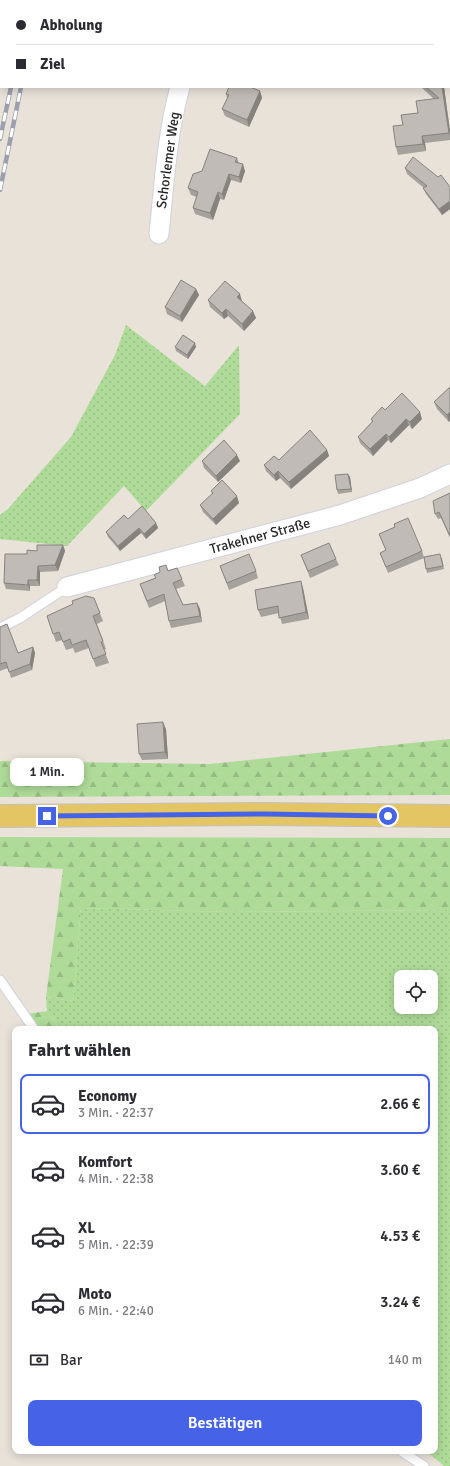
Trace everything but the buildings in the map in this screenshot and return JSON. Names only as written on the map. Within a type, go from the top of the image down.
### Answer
[{"type":"main road","points":[[0,816],[265,814],[450,816]]},
{"type":"street","name":"Schorlemer Weg","points":[[159,234],[167,158],[180,88]]},
{"type":"street","name":"Trakehner Straße","points":[[67,587],[340,515],[420,488],[450,474]]},
{"type":"lane","points":[[0,628],[20,618],[67,587]]},
{"type":"lane","points":[[0,980],[32,1026]]},
{"type":"lane","points":[[406,1454],[424,1466]]},
{"type":"green space","points":[[126,325],[205,386],[239,345],[240,414],[146,511],[124,486],[67,546],[0,539],[0,515],[8,509],[71,437],[115,355]]},
{"type":"green space","points":[[450,739],[450,795],[0,797],[0,761],[210,764]]},
{"type":"green space","points":[[0,837],[450,838],[450,910],[230,912],[81,908],[73,1001],[46,997],[63,869],[0,866]]},
{"type":"green space","points":[[81,908],[230,912],[450,910],[450,1466],[444,1466],[430,1454],[438,1454],[438,1026],[58,1026],[47,1011],[46,997],[73,1001]]},
{"type":"green space","points":[[47,1011],[58,1026],[36,1026],[27,1014]]},
{"type":"railway","points":[[0,139],[11,88]]},
{"type":"railway","points":[[0,190],[21,88]]},
{"type":"route","points":[[47,816],[265,814],[388,816]]}]
